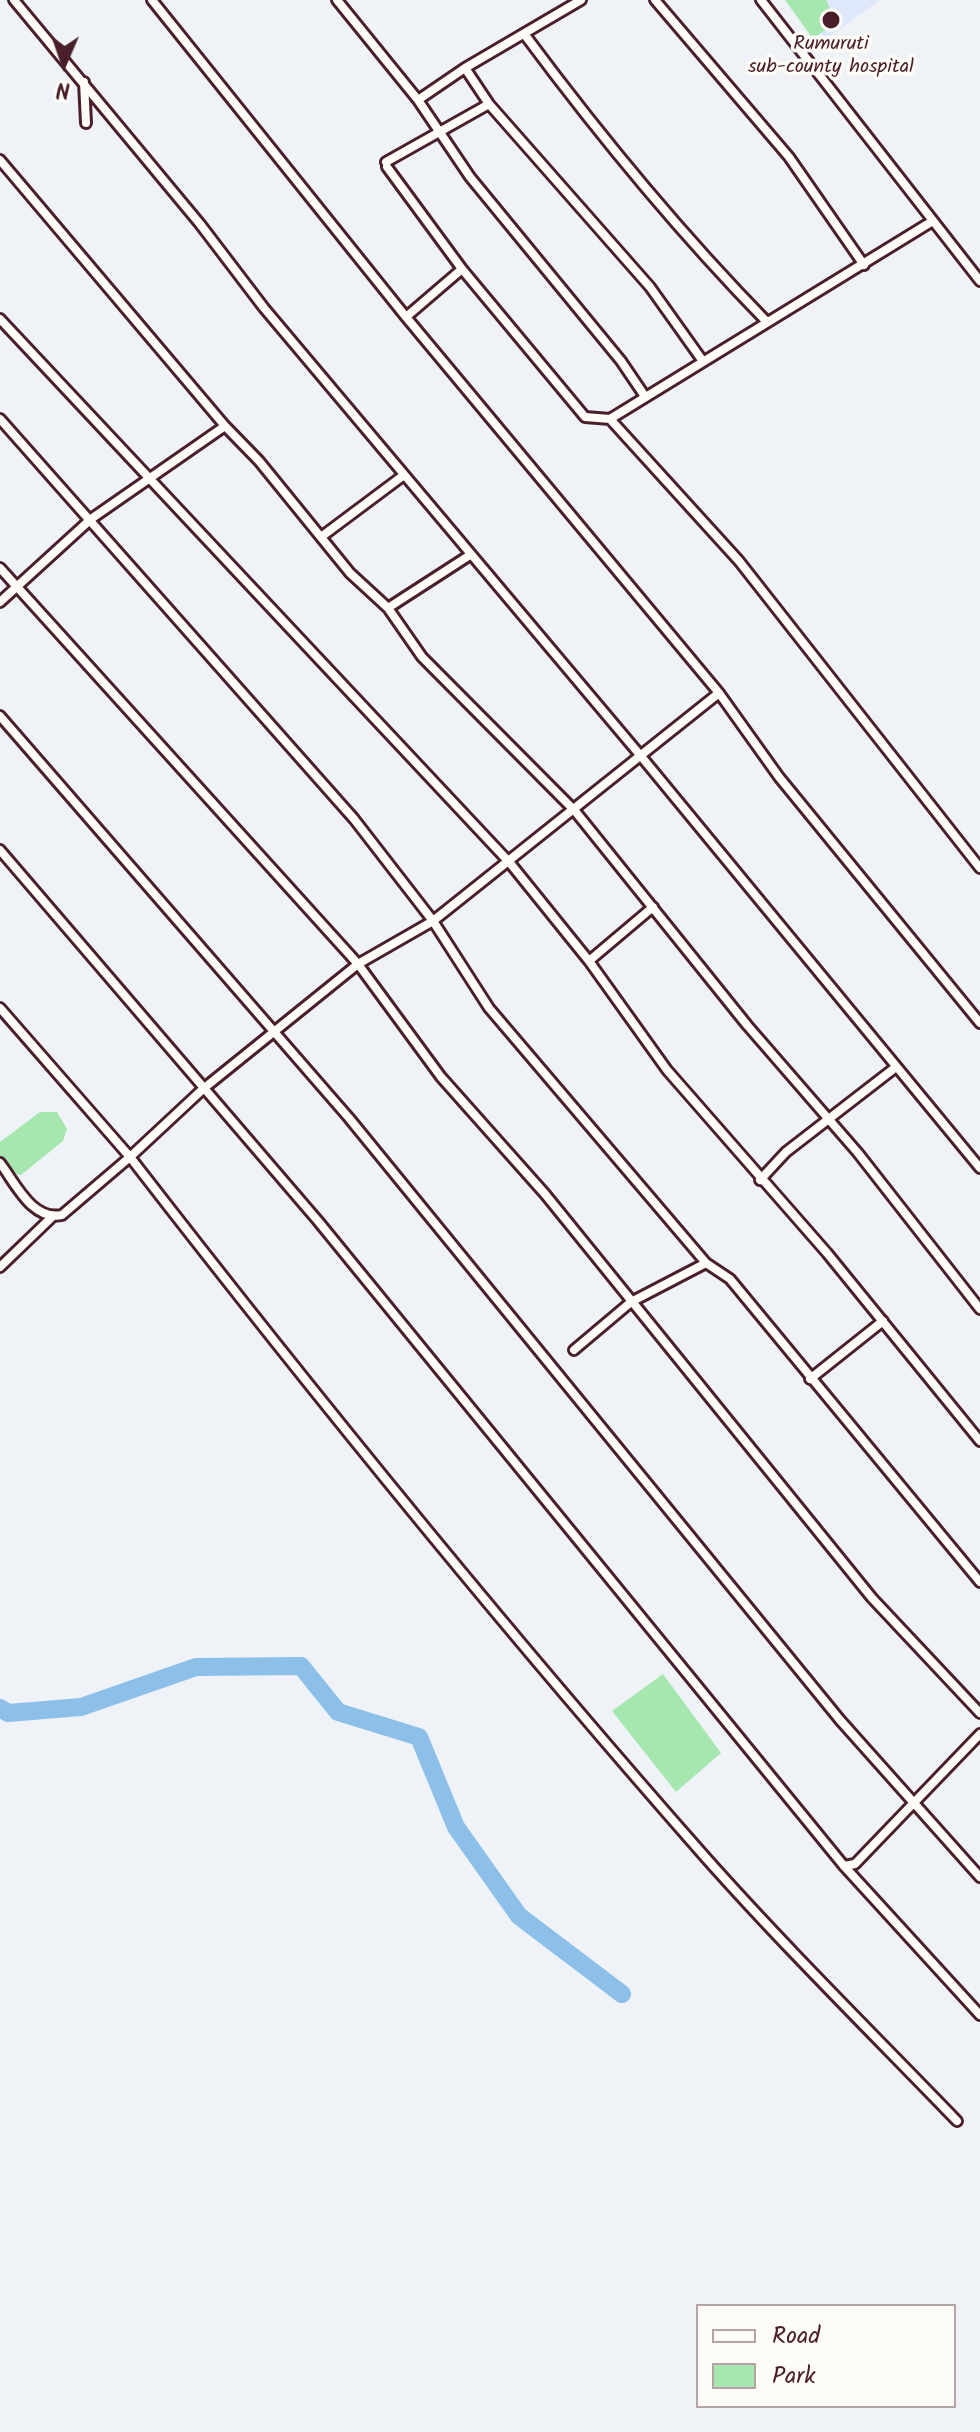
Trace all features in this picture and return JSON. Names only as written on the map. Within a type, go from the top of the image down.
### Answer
[{"type":"street","points":[[14,0],[84,81],[264,308],[640,755],[980,1168]]},
{"type":"street","points":[[152,0],[406,317],[719,693],[779,777],[980,1023]]},
{"type":"street","points":[[337,0],[418,100],[462,167],[621,361],[644,395]]},
{"type":"street","points":[[418,100],[465,68],[581,0]]},
{"type":"street","points":[[655,0],[789,157],[864,265]]},
{"type":"street","points":[[761,0],[980,281]]},
{"type":"street","points":[[525,35],[582,113],[694,247],[767,322]]},
{"type":"street","points":[[465,68],[489,104],[650,287],[702,360]]},
{"type":"street","points":[[84,81],[86,123]]},
{"type":"street","points":[[489,104],[387,164],[462,269],[585,417],[610,419],[644,395],[931,222]]},
{"type":"street","points":[[0,160],[225,426],[259,461],[350,573],[388,608],[422,657],[575,811],[747,1025],[830,1120],[980,1309]]},
{"type":"street","points":[[406,317],[462,269]]},
{"type":"street","points":[[0,319],[510,863],[589,961],[667,1070],[883,1321],[980,1441]]},
{"type":"street","points":[[0,419],[354,819],[433,921],[489,1008],[706,1263],[730,1279],[980,1582]]},
{"type":"street","points":[[610,419],[739,561],[980,868]]},
{"type":"street","points":[[0,602],[91,519],[225,426]]},
{"type":"street","points":[[321,537],[404,475]]},
{"type":"street","points":[[388,608],[470,555]]},
{"type":"street","points":[[0,568],[287,890],[358,964],[441,1077],[545,1194],[872,1598],[980,1713]]},
{"type":"street","points":[[0,1163],[37,1212],[62,1215],[273,1031],[358,964],[433,921],[510,863],[719,693]]},
{"type":"street","points":[[0,716],[349,1118],[840,1720],[980,1877]]},
{"type":"street","points":[[0,850],[318,1221],[844,1866],[980,2015]]},
{"type":"street","points":[[589,961],[653,907]]},
{"type":"street","points":[[0,1008],[130,1157],[272,1340],[602,1737],[708,1860],[957,2121]]},
{"type":"street","points":[[760,1180],[786,1152],[896,1067]]},
{"type":"street","points":[[0,1267],[53,1216]]},
{"type":"street","points":[[574,1350],[603,1321],[631,1302],[706,1263]]},
{"type":"street","points":[[810,1379],[883,1321]]},
{"type":"street","points":[[844,1866],[855,1864],[913,1800],[980,1734]]},
{"type":"shaded area","name":"Rumuruti sub-county hospital","points":[[795,0],[880,0],[825,40]]},
{"type":"green space","points":[[785,0],[826,0],[836,22],[813,39]]},
{"type":"green space","points":[[40,1112],[57,1112],[67,1129],[63,1141],[21,1175],[12,1173],[0,1159],[0,1142]]},
{"type":"green space","points":[[663,1674],[721,1753],[676,1792],[612,1711]]},
{"type":"waterway","points":[[0,1708],[8,1713],[81,1707],[196,1667],[301,1666],[338,1712],[419,1737],[456,1827],[519,1916],[622,1994]]},
{"type":"place","name":"Rumuruti sub-county hospital","points":[[831,20]]}]
